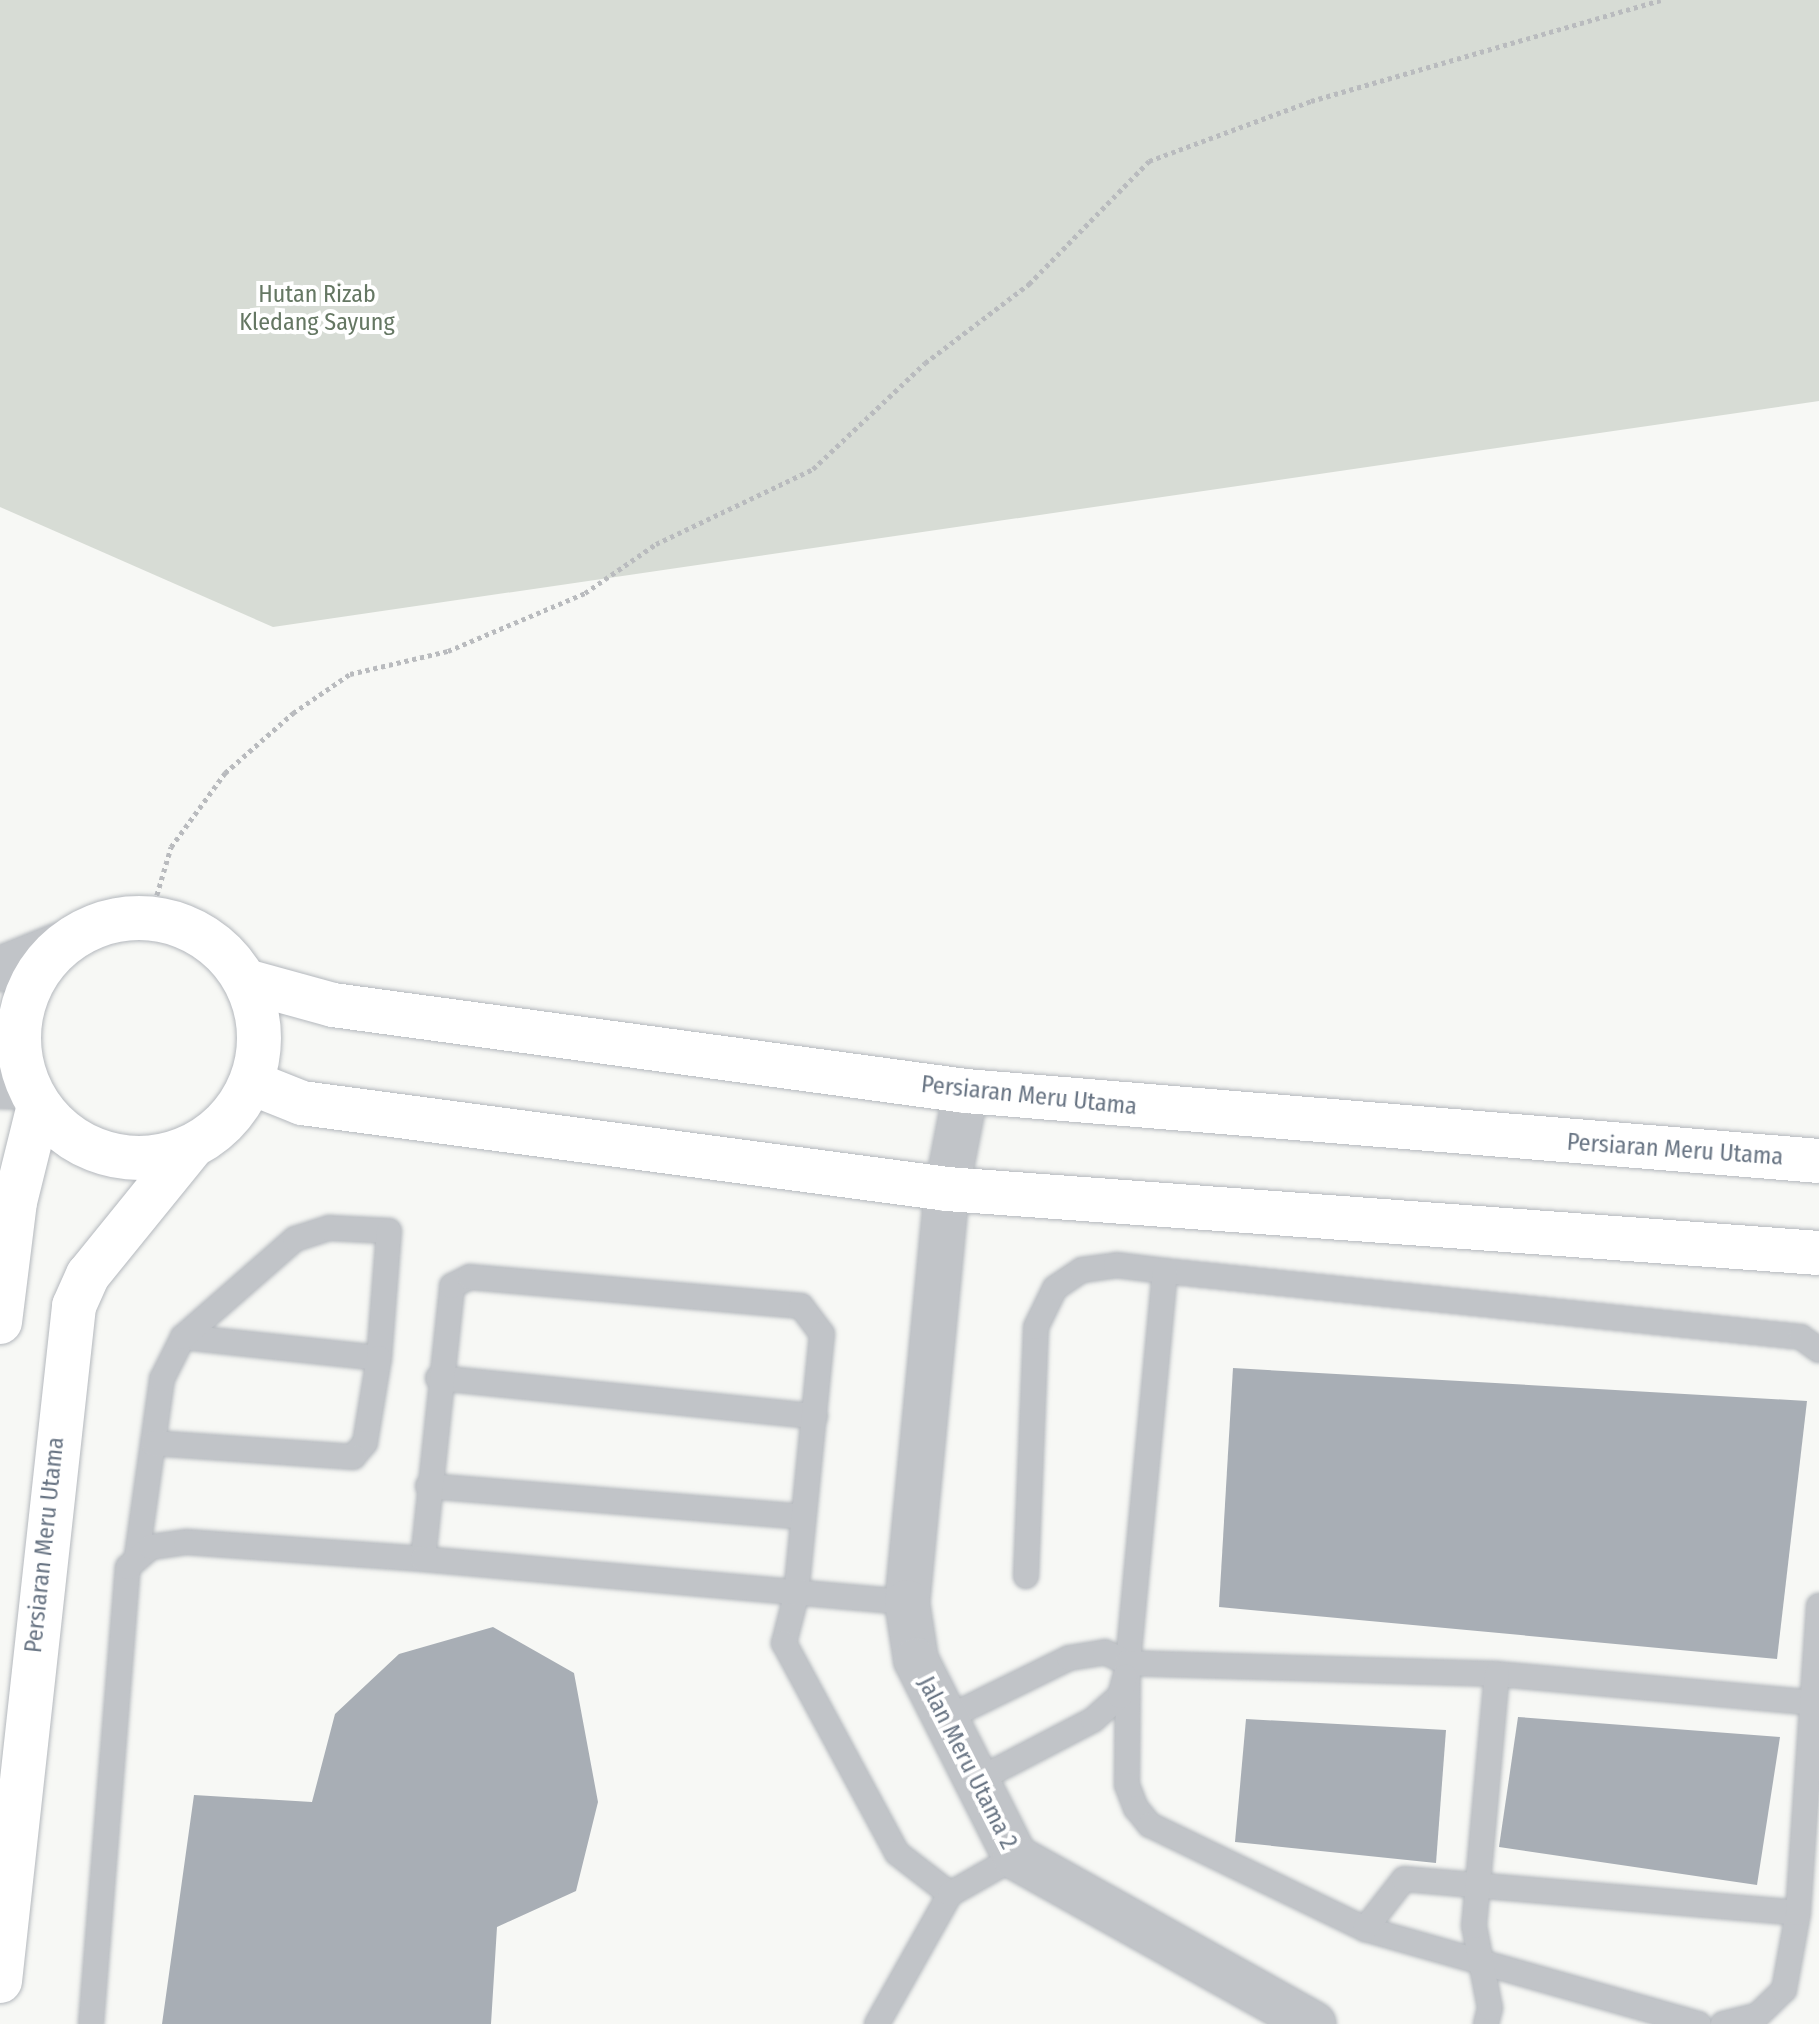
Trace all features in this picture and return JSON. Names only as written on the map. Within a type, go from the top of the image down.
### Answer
[{"type":"main road","points":[[0,1322],[15,1202],[23,1093],[20,1055],[28,992],[67,942],[92,927],[150,918],[206,938],[246,981],[258,1026],[252,1083],[228,1122],[190,1149],[149,1159],[107,1156],[68,1137],[23,1093]]},
{"type":"main road","name":"Persiaran Meru Utama","points":[[246,981],[333,1005],[966,1091],[1819,1161]]},
{"type":"main road","points":[[252,1083],[302,1103],[947,1189],[1819,1253]]},
{"type":"main road","name":"Persiaran Meru Utama","points":[[0,1981],[74,1306],[88,1275],[190,1149]]},
{"type":"street","points":[[0,969],[67,942]]},
{"type":"street","name":"Jalan Meru Utama 2","points":[[966,1091],[947,1189],[907,1602],[916,1660],[972,1783],[1015,1857],[1314,2024]]},
{"type":"lane","points":[[91,2024],[128,1567],[137,1555],[162,1379],[183,1337],[295,1239],[329,1228],[389,1231],[379,1358],[365,1443],[353,1457],[153,1443]]},
{"type":"lane","points":[[1026,1576],[1036,1327],[1055,1288],[1082,1270],[1116,1265],[1801,1337],[1819,1350]]},
{"type":"lane","points":[[1165,1271],[1128,1663],[1127,1785],[1150,1825],[1365,1929],[1699,2024]]},
{"type":"lane","points":[[423,1559],[438,1378],[446,1305],[452,1286],[470,1277],[801,1306],[822,1334],[796,1596],[784,1643],[897,1853],[950,1894]]},
{"type":"lane","points":[[183,1337],[379,1358]]},
{"type":"lane","points":[[438,1378],[815,1416]]},
{"type":"lane","points":[[428,1486],[803,1517]]},
{"type":"lane","points":[[137,1555],[186,1542],[423,1559],[796,1596],[907,1602]]},
{"type":"lane","points":[[1723,2024],[1758,2015],[1784,1990],[1798,1913],[1819,1606]]},
{"type":"lane","points":[[943,1720],[1069,1658],[1105,1652],[1128,1663],[1497,1674],[1813,1703]]},
{"type":"lane","points":[[972,1783],[1093,1720],[1120,1696],[1128,1663]]},
{"type":"lane","points":[[1486,2024],[1483,1962],[1474,1926],[1497,1674]]},
{"type":"lane","points":[[877,2024],[950,1894],[1015,1857]]},
{"type":"lane","points":[[1365,1929],[1397,1881],[1798,1913]]},
{"type":"path","points":[[150,918],[171,847],[225,773],[293,713],[350,674],[448,651],[585,593],[656,544],[813,469],[925,363],[1029,284],[1149,161],[1311,101],[1661,0]]},
{"type":"green space","name":"Hutan Rizab Kledang Sayung","points":[[0,0],[1819,0],[1819,401],[273,627],[0,507]]},
{"type":"building","points":[[1233,1368],[1807,1401],[1777,1659],[1219,1607]]},
{"type":"building","points":[[493,1627],[574,1673],[598,1802],[576,1891],[497,1927],[491,2024],[162,2024],[194,1795],[312,1802],[335,1714],[399,1654]]},
{"type":"building","points":[[1518,1717],[1780,1737],[1757,1885],[1499,1847]]},
{"type":"building","points":[[1246,1719],[1446,1730],[1436,1863],[1235,1842]]}]
